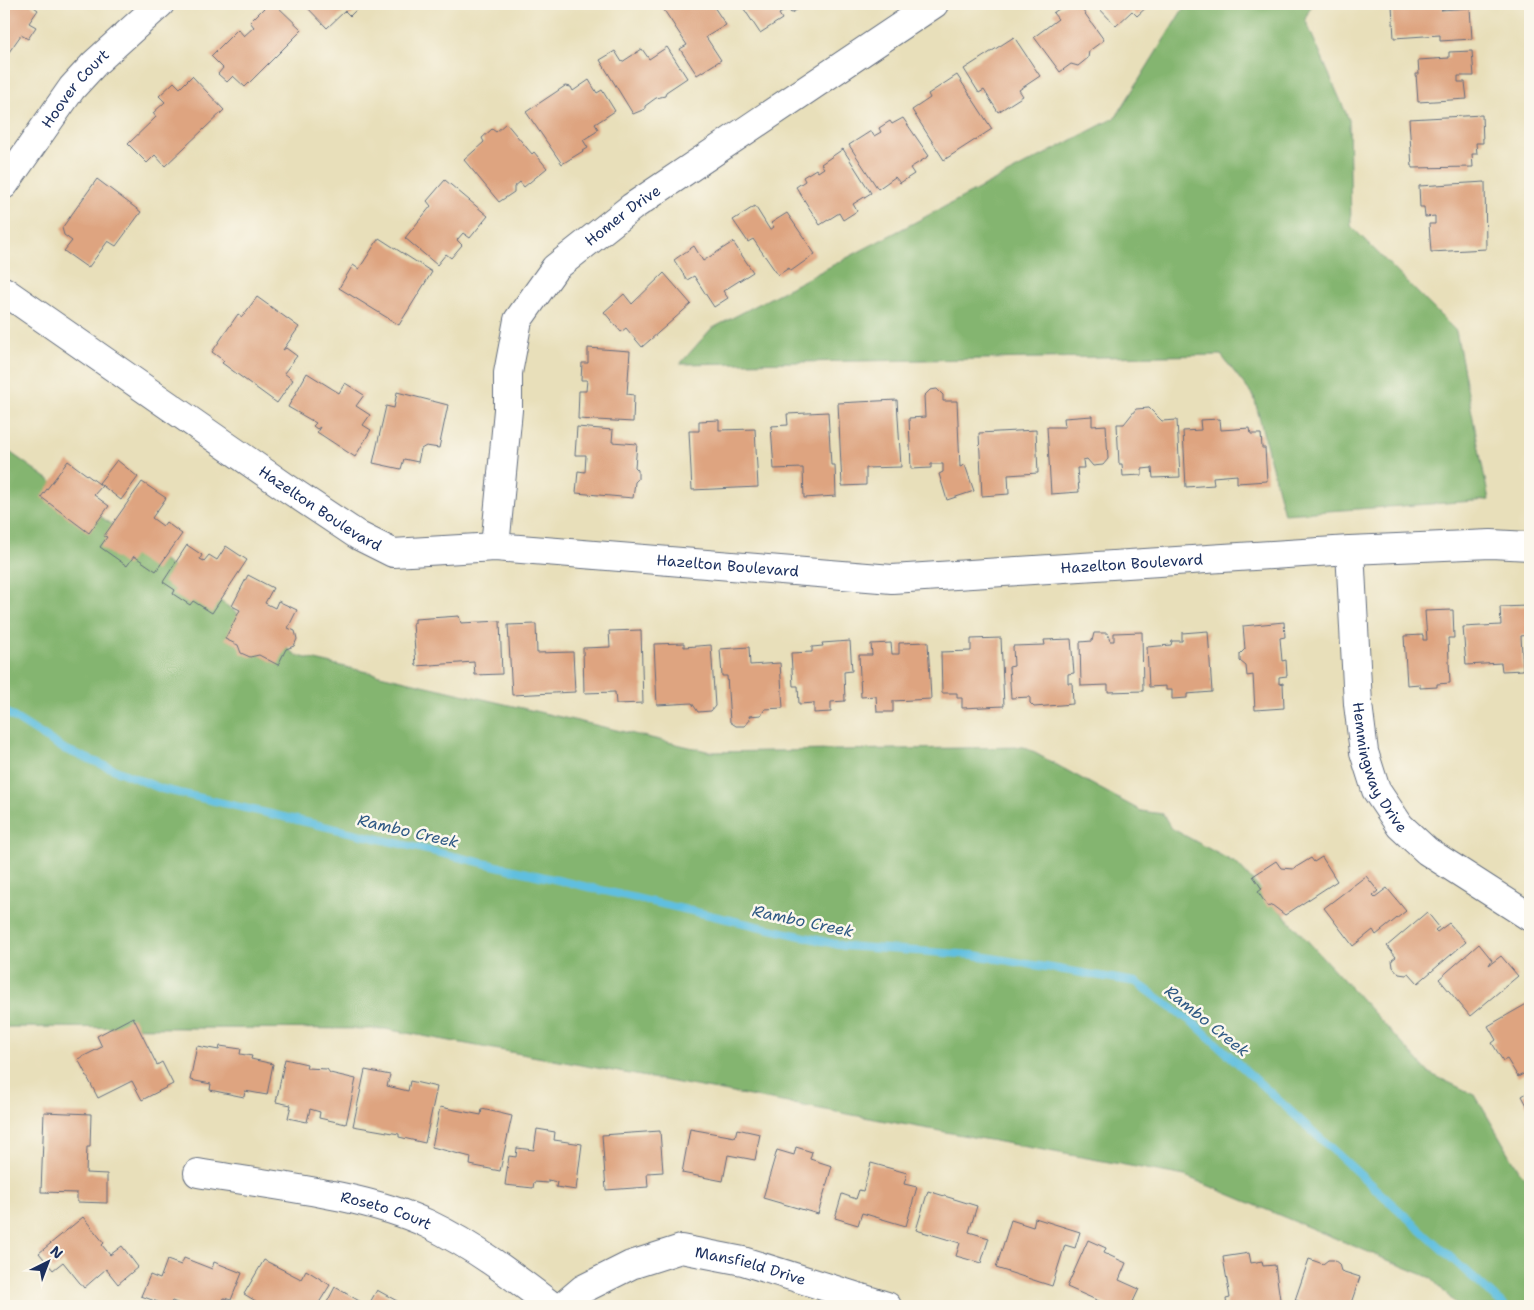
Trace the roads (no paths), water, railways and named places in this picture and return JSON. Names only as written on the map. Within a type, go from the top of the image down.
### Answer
[{"type":"street","name":"Hoover Court","points":[[4,185],[72,88],[95,63],[160,4]]},
{"type":"street","name":"Homer Drive","points":[[495,547],[508,410],[508,373],[518,320],[555,268],[632,207],[934,4]]},
{"type":"street","name":"Hazelton Boulevard","points":[[4,291],[284,486],[359,536],[393,553],[495,547],[892,579],[1350,550],[1491,544],[1530,546]]},
{"type":"street","name":"Hemmingway Drive","points":[[1350,550],[1358,704],[1364,752],[1376,790],[1400,826],[1427,851],[1530,917]]},
{"type":"street","name":"Roseto Court","points":[[198,1173],[365,1203],[427,1224],[502,1267],[552,1306]]},
{"type":"street","name":"Mansfield Drive","points":[[563,1306],[583,1288],[631,1265],[681,1249],[743,1261],[887,1306]]},
{"type":"waterway","name":"Rambo Creek","points":[[4,711],[64,749],[162,789],[844,946],[974,955],[1136,982],[1196,1025],[1504,1306]]}]
